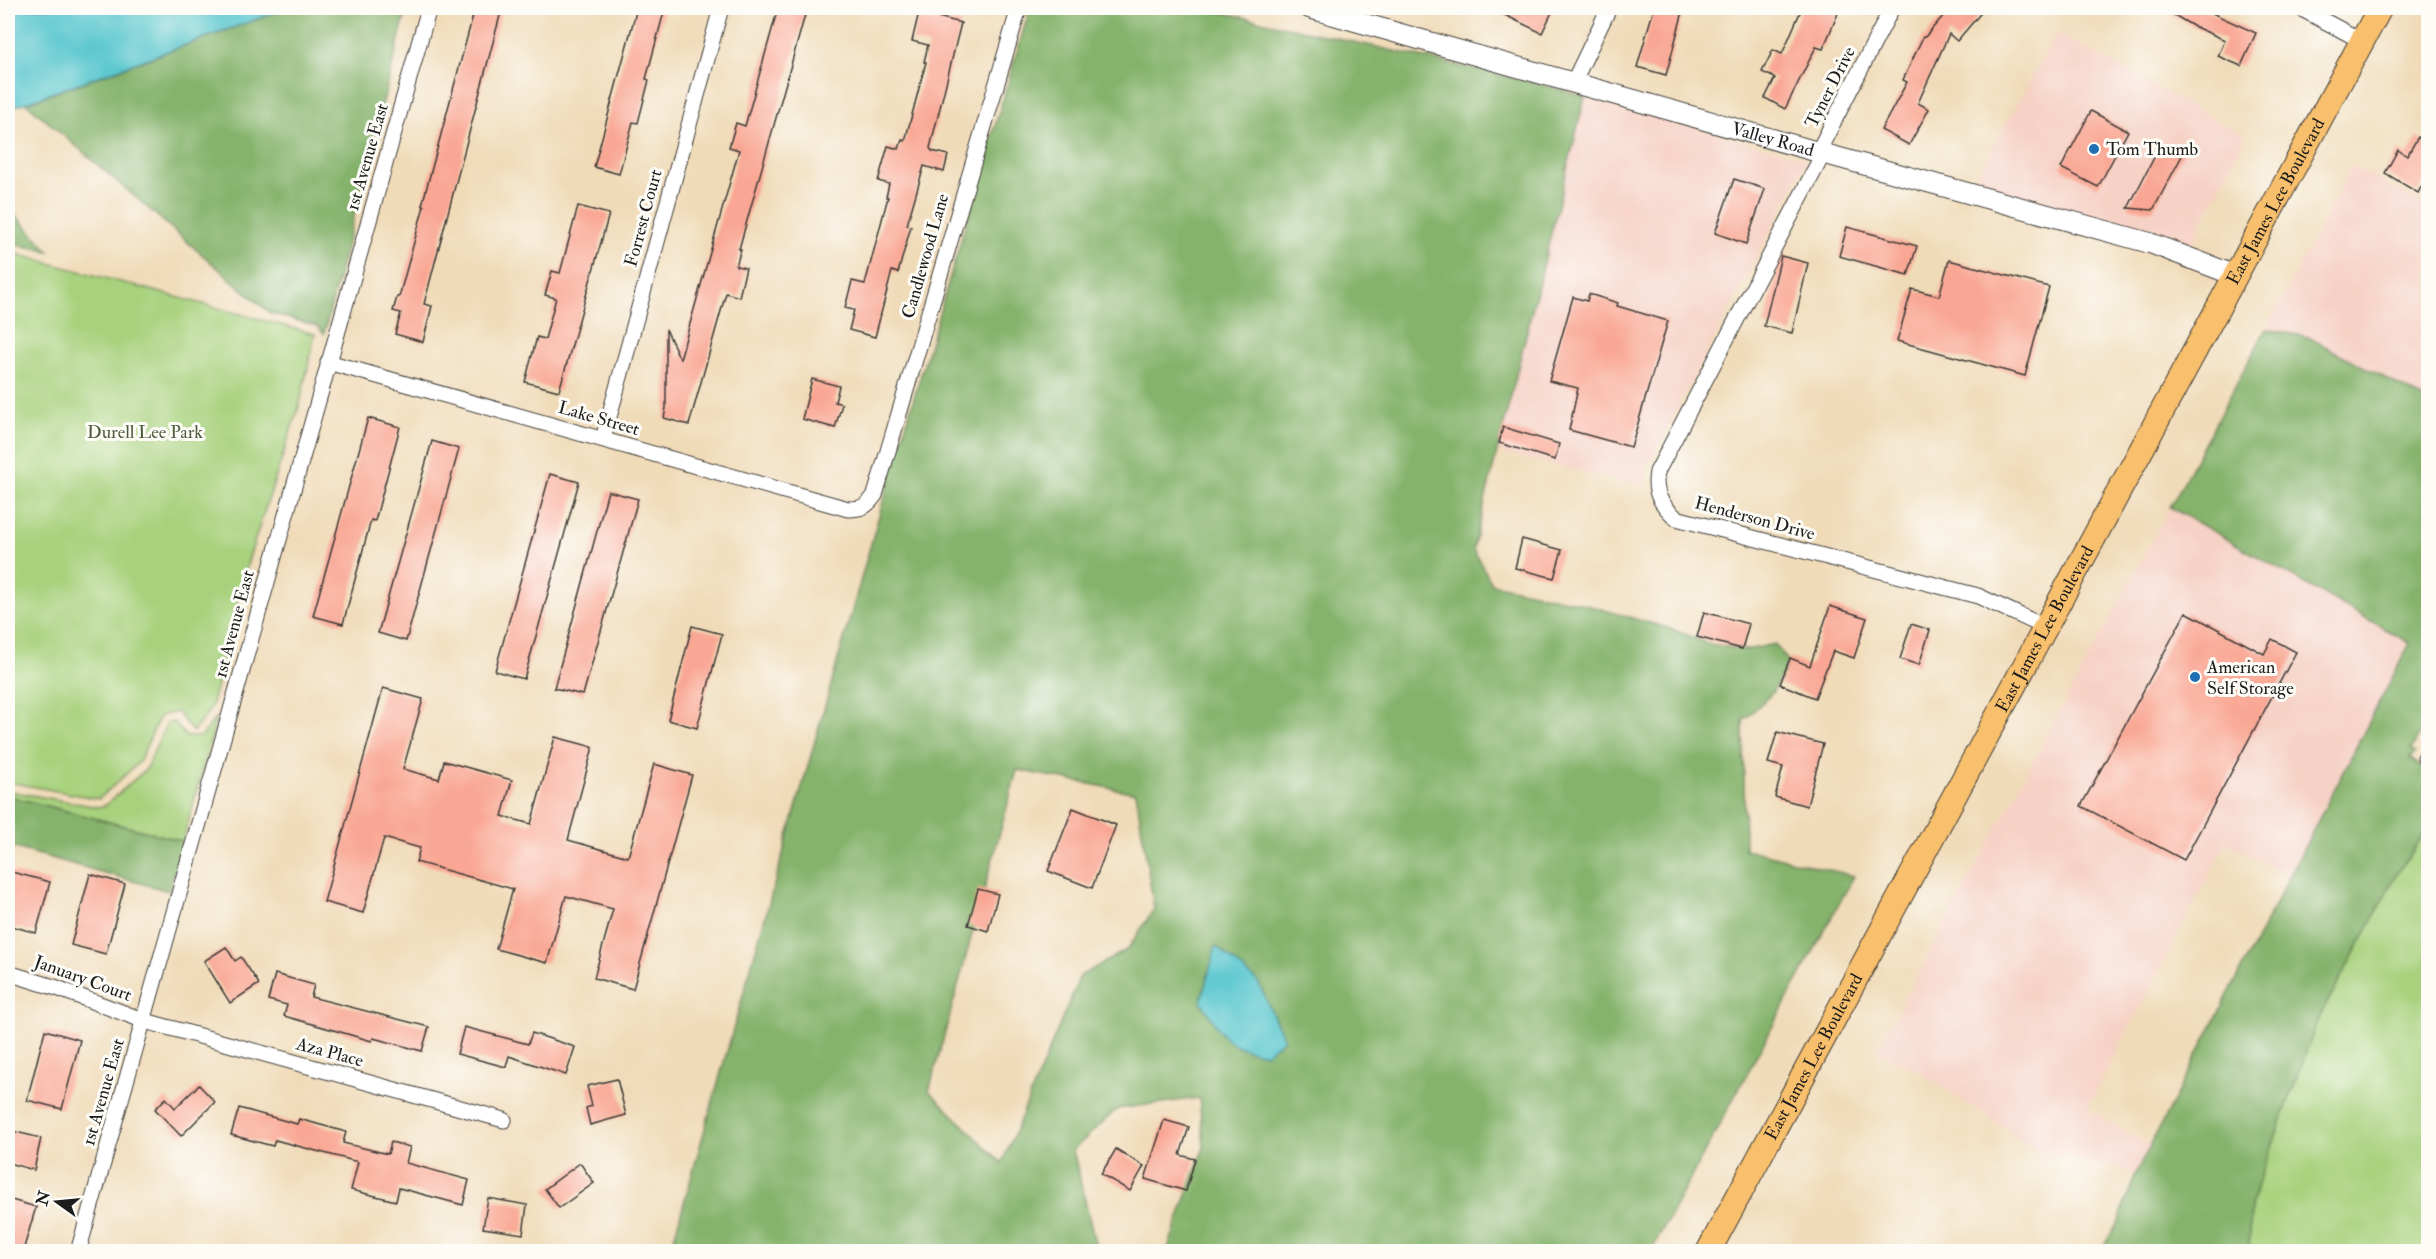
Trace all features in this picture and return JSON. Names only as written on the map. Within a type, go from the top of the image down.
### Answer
[{"type":"main road","name":"East James Lee Boulevard","points":[[1708,1251],[2380,8]]},
{"type":"street","name":"1st Avenue East","points":[[78,1251],[145,1021],[429,8]]},
{"type":"street","name":"Forrest Court","points":[[603,439],[722,8]]},
{"type":"street","name":"Candlewood Lane","points":[[860,509],[867,505],[875,495],[1019,8]]},
{"type":"street","points":[[1573,83],[1609,8]]},
{"type":"street","name":"Tyner Drive","points":[[1821,153],[1892,8]]},
{"type":"street","points":[[2300,8],[2362,41]]},
{"type":"street","name":"Valley Road","points":[[1320,9],[1821,153],[2150,243],[2234,276]]},
{"type":"street","name":"Henderson Drive","points":[[1821,153],[1657,472],[1655,482],[1659,499],[1676,518],[1978,596],[2045,627]]},
{"type":"street","name":"Lake Street","points":[[328,362],[848,509],[860,509]]},
{"type":"street","name":"January Court","points":[[8,973],[57,988],[145,1021]]},
{"type":"street","name":"Aza Place","points":[[145,1021],[504,1120]]},
{"type":"shaded area","points":[[2057,33],[2246,136],[2190,247],[2153,234],[1972,184]]},
{"type":"shaded area","points":[[1585,97],[1808,159],[1647,467],[1645,490],[1639,485],[1497,452]]},
{"type":"shaded area","points":[[2352,166],[2428,206],[2428,401],[2308,337],[2266,329]]},
{"type":"shaded area","points":[[2170,507],[2410,643],[2290,876],[2226,843],[2087,1108],[2150,1146],[2136,1173],[2041,1152],[1917,1070],[1876,1052]]},
{"type":"green space","points":[[288,8],[407,8],[324,334],[317,326],[270,313],[26,103]]},
{"type":"green space","points":[[1030,8],[1203,8],[1541,84],[1585,97],[1473,549],[1492,584],[1576,602],[1671,629],[1710,644],[1746,650],[1775,644],[1789,662],[1772,693],[1743,721],[1745,849],[1854,876],[1651,1251],[1167,1251],[1204,1147],[1199,1098],[1117,1109],[1073,1150],[1097,1251],[670,1252],[880,512]],"holes":[[[1017,770],[1136,793],[1154,909],[1128,949],[1080,976],[1002,1163],[929,1091]]]},
{"type":"green space","points":[[8,207],[49,251],[8,243]]},
{"type":"green space","name":"Durell Lee Park","points":[[8,252],[315,334],[300,403],[249,558],[211,708],[193,732],[177,712],[160,716],[139,762],[99,799],[8,782]]},
{"type":"green space","points":[[2266,329],[2308,337],[2428,401],[2428,720],[2411,750],[2415,753],[2410,758],[2428,772],[2428,828],[2395,877],[2317,1022],[2251,1204],[2249,1251],[2101,1251],[2118,1223],[2136,1173],[2410,643],[2170,507]]},
{"type":"green space","points":[[217,716],[183,841],[8,796],[8,791],[98,807],[106,805],[146,769],[167,723],[174,722],[186,737],[201,737]]},
{"type":"green space","points":[[8,796],[183,841],[169,891],[8,846]]},
{"type":"green space","points":[[2428,828],[2428,1251],[2249,1252],[2251,1204],[2317,1022],[2395,877]]},
{"type":"water","points":[[8,8],[288,8],[8,109]]},
{"type":"water","points":[[1216,946],[1258,982],[1284,1039],[1266,1054],[1240,1047],[1225,1038],[1201,1001]]},
{"type":"building","points":[[475,8],[502,8],[424,304],[432,306],[423,342],[395,334],[401,313],[393,311],[424,206],[422,205]]},
{"type":"building","points":[[637,8],[665,8],[646,79],[649,80],[638,123],[633,122],[619,174],[594,167]]},
{"type":"building","points":[[778,8],[807,8],[739,249],[741,249],[736,266],[746,268],[739,297],[726,293],[689,425],[664,418],[666,329],[680,359],[739,150],[729,147],[736,123],[745,126]]},
{"type":"building","points":[[1490,8],[1554,8],[1542,33]]},
{"type":"building","points":[[1654,8],[1684,8],[1666,75],[1637,67]]},
{"type":"building","points":[[1802,8],[1831,8],[1839,11],[1823,49],[1816,47],[1785,109],[1765,98],[1775,78],[1762,72],[1773,50],[1782,54]]},
{"type":"building","points":[[1950,8],[1985,8],[1957,41],[1949,34],[1918,103],[1929,109],[1909,145],[1881,130],[1907,82],[1903,80],[1923,37]]},
{"type":"building","points":[[2162,8],[2201,8],[2256,33],[2241,66],[2218,56],[2225,40],[2193,26]]},
{"type":"building","points":[[919,12],[961,23],[930,148],[932,151],[948,155],[944,172],[924,166],[907,225],[911,226],[898,273],[892,271],[875,337],[849,330],[854,310],[845,308],[852,281],[865,284],[888,197],[886,197],[889,184],[878,181],[888,146],[899,149],[902,140],[905,141],[926,62],[924,62],[928,45],[912,41]]},
{"type":"building","name":"Tom Thumb","points":[[2091,111],[2128,131],[2098,187],[2061,168]]},
{"type":"building","points":[[2418,137],[2428,143],[2428,174],[2418,193],[2385,173],[2398,150],[2407,156]]},
{"type":"building","name":"Tom Thumb","points":[[2159,148],[2185,150],[2153,210],[2128,208]]},
{"type":"building","points":[[1734,179],[1765,189],[1746,244],[1715,233]]},
{"type":"building","points":[[578,206],[609,214],[559,391],[525,382],[537,337],[545,339],[556,298],[545,295],[552,271],[560,273]]},
{"type":"building","points":[[1847,227],[1917,246],[1908,275],[1839,256]]},
{"type":"building","points":[[1781,256],[1808,263],[1792,333],[1764,326]]},
{"type":"building","points":[[1949,260],[2049,287],[2025,376],[1897,341],[1912,289],[1939,296]]},
{"type":"building","points":[[1589,294],[1618,303],[1617,306],[1668,321],[1631,447],[1569,430],[1578,388],[1549,381],[1573,297],[1587,301]]},
{"type":"building","points":[[812,379],[839,386],[835,402],[842,404],[835,428],[802,419]]},
{"type":"building","points":[[368,418],[400,427],[375,521],[371,520],[343,624],[313,616]]},
{"type":"building","points":[[1503,427],[1559,444],[1555,460],[1499,443]]},
{"type":"building","points":[[432,441],[459,449],[406,641],[378,633]]},
{"type":"building","points":[[550,474],[579,482],[524,679],[495,671]]},
{"type":"building","points":[[608,491],[638,499],[583,695],[554,688]]},
{"type":"building","points":[[1522,539],[1562,550],[1554,578],[1515,568]]},
{"type":"building","points":[[1830,606],[1867,618],[1854,658],[1833,651],[1815,698],[1780,684],[1790,658],[1810,666]]},
{"type":"building","points":[[1704,612],[1749,624],[1742,649],[1697,637]]},
{"type":"building","points":[[2186,612],[2264,654],[2272,639],[2296,652],[2184,860],[2081,806]]},
{"type":"building","points":[[1911,624],[1930,630],[1919,665],[1900,659]]},
{"type":"building","points":[[692,626],[722,634],[697,728],[668,720]]},
{"type":"building","points":[[383,688],[423,699],[403,769],[439,779],[444,761],[512,780],[502,816],[531,824],[555,737],[593,747],[568,840],[628,857],[654,764],[692,775],[633,989],[594,978],[613,909],[566,896],[547,963],[496,949],[513,889],[416,862],[420,848],[384,838],[363,913],[324,902]]},
{"type":"building","points":[[1777,732],[1823,744],[1807,806],[1775,797],[1783,767],[1768,763]]},
{"type":"building","points":[[1073,808],[1116,825],[1092,888],[1048,871]]},
{"type":"building","points":[[8,871],[50,882],[36,933],[8,925]]},
{"type":"building","points":[[90,874],[125,884],[106,954],[71,945]]},
{"type":"building","points":[[978,889],[998,894],[988,931],[968,925]]},
{"type":"building","points":[[226,947],[235,961],[241,957],[259,984],[230,1003],[204,961]]},
{"type":"building","points":[[275,974],[314,985],[311,997],[429,1027],[422,1051],[373,1038],[372,1041],[284,1016],[287,1005],[268,1000]]},
{"type":"building","points":[[464,1027],[528,1044],[532,1033],[575,1047],[566,1075],[509,1056],[506,1067],[457,1054]]},
{"type":"building","points":[[45,1030],[80,1040],[62,1109],[27,1100]]},
{"type":"building","points":[[617,1079],[626,1115],[590,1125],[586,1108],[592,1106],[587,1086]]},
{"type":"building","points":[[199,1085],[215,1102],[181,1136],[155,1109],[166,1098],[175,1108]]},
{"type":"building","points":[[239,1108],[297,1124],[299,1119],[346,1132],[343,1143],[388,1154],[391,1142],[410,1147],[406,1163],[469,1180],[463,1205],[399,1188],[396,1201],[351,1190],[358,1162],[275,1140],[273,1146],[231,1135]]},
{"type":"building","points":[[1164,1120],[1189,1127],[1180,1155],[1195,1159],[1186,1191],[1145,1179]]},
{"type":"building","points":[[8,1130],[41,1138],[34,1170],[8,1163]]},
{"type":"building","points":[[1116,1149],[1144,1166],[1130,1191],[1101,1174]]},
{"type":"building","points":[[580,1163],[594,1183],[559,1208],[545,1189]]},
{"type":"building","points":[[488,1198],[527,1205],[523,1234],[483,1228]]},
{"type":"building","points":[[8,1199],[36,1207],[23,1251],[8,1251]]},
{"type":"place","name":"Tom Thumb","points":[[2094,149]]},
{"type":"place","name":"American Self Storage","points":[[2195,677]]}]
